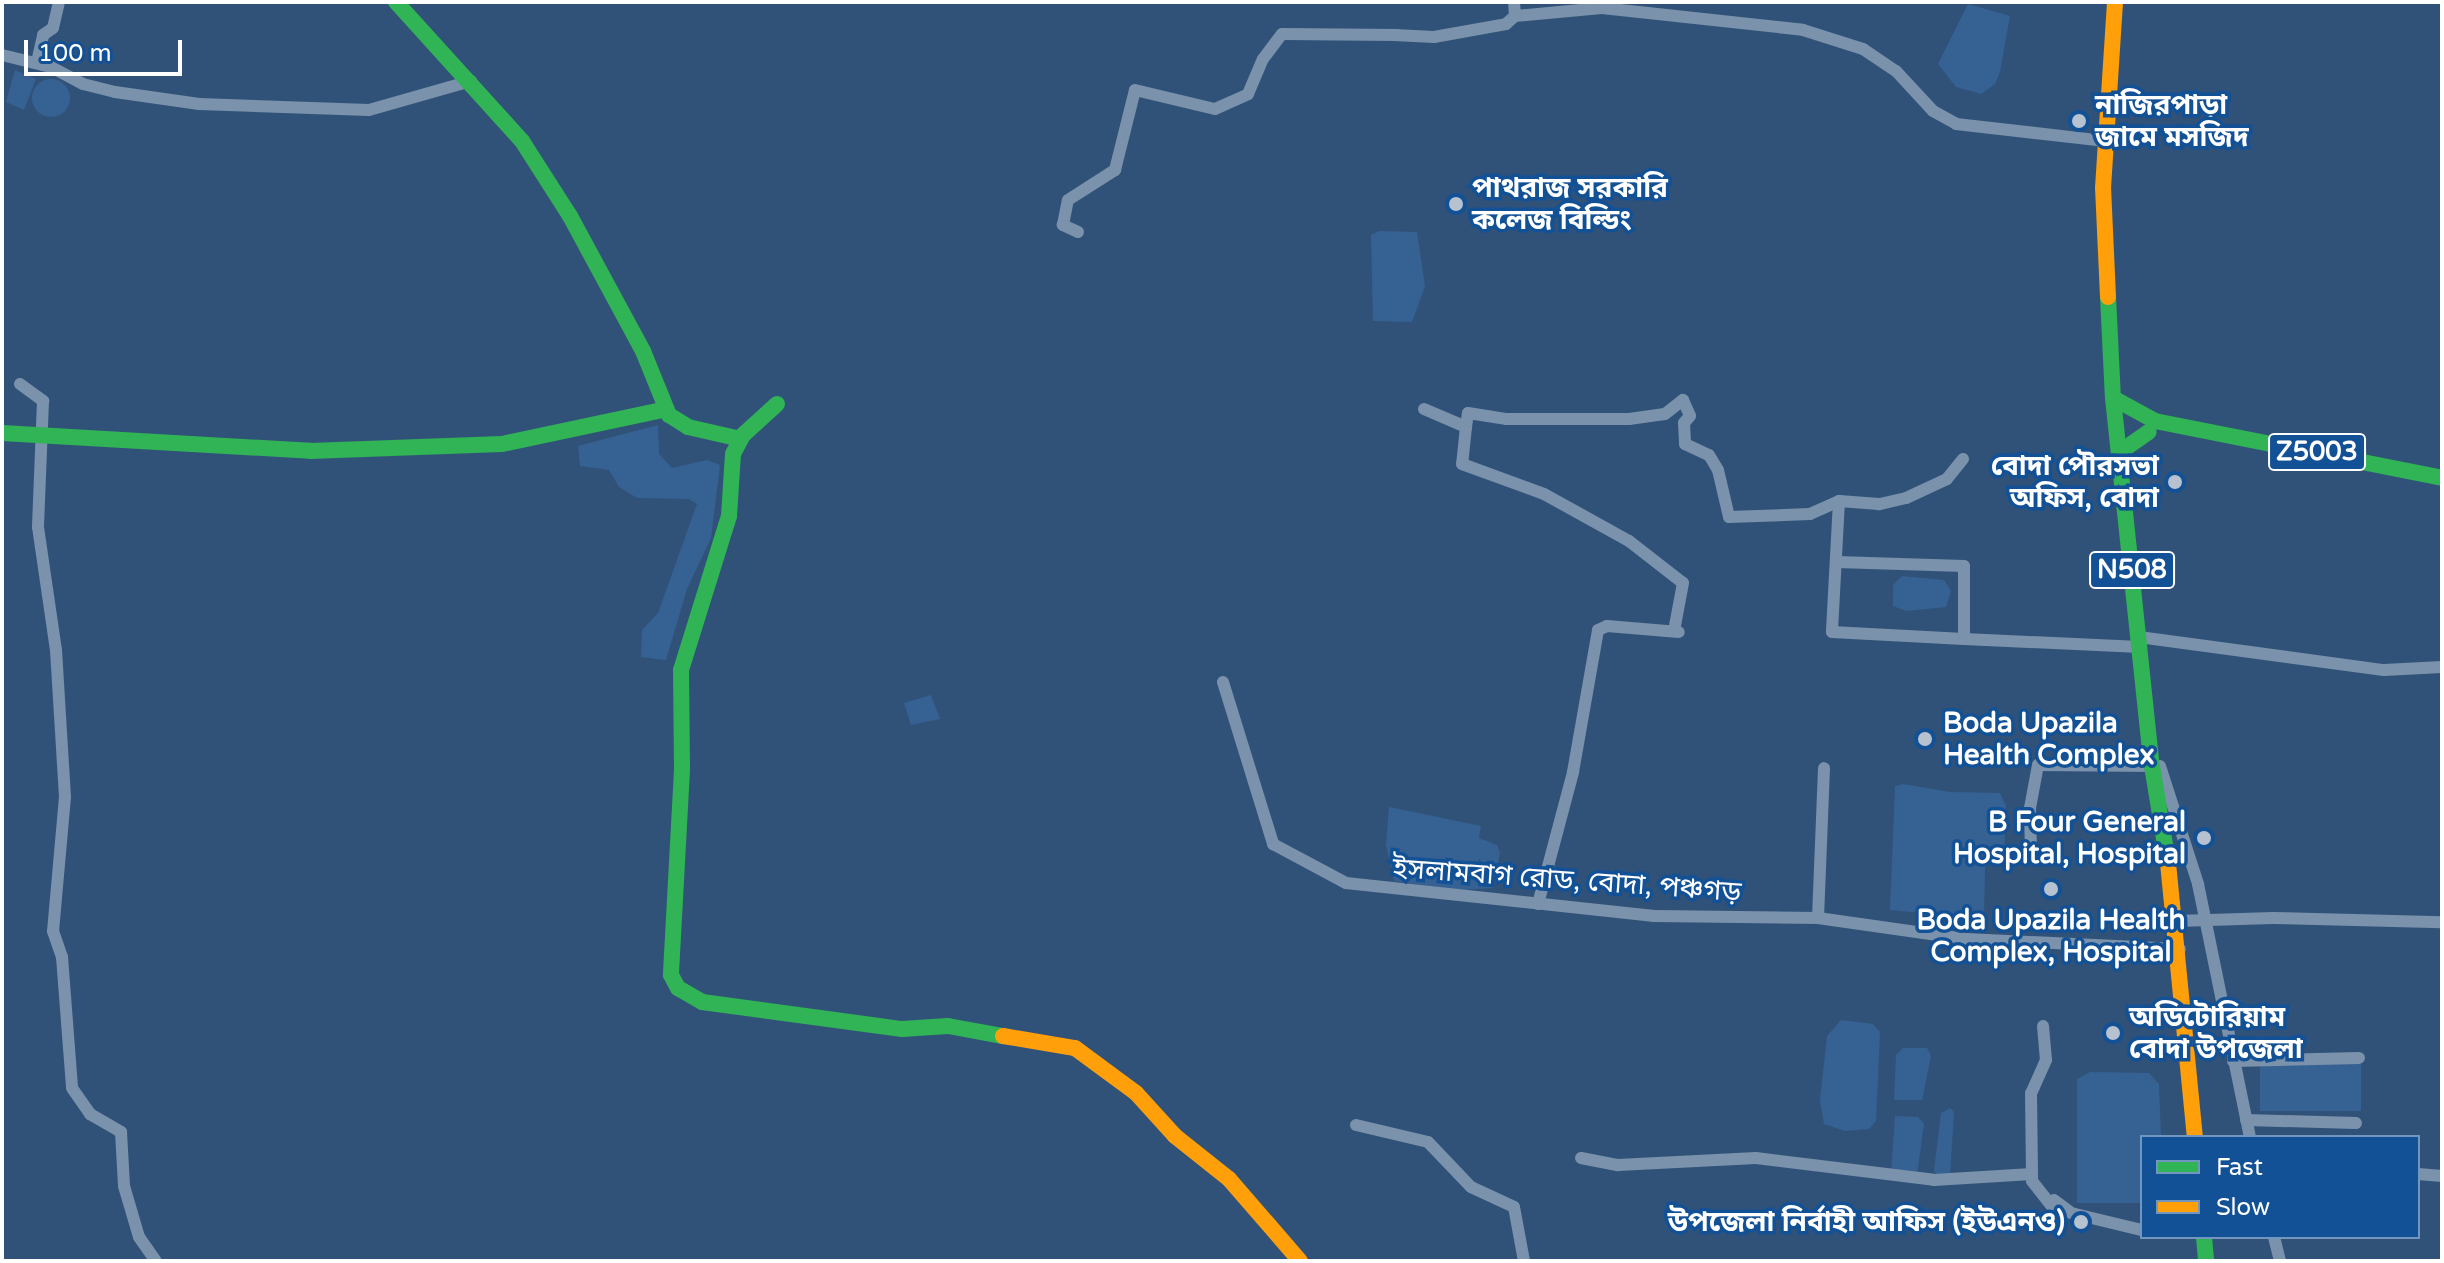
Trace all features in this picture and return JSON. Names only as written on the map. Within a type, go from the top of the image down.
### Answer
[{"type":"main road","points":[[396,2],[471,81],[522,141],[570,216],[643,351],[666,409],[688,427],[741,439]]},
{"type":"main road","name":"N508","points":[[2115,2],[2103,234],[2113,398],[2152,766],[2177,921],[2195,1135]]},
{"type":"main road","name":"Z5003","points":[[2113,398],[2155,421],[2442,478]]},
{"type":"main road","points":[[777,404],[741,439],[733,454],[729,516],[681,670],[682,770],[671,975],[678,988],[702,1002],[902,1029],[948,1026],[1075,1048],[1136,1093],[1175,1136],[1229,1179],[1300,1261]]},
{"type":"main road","points":[[2,433],[310,451],[502,444],[666,409]]},
{"type":"main road","name":"Z5003","points":[[2117,424],[2149,432],[2192,428]]},
{"type":"main road","points":[[2120,452],[2149,432]]},
{"type":"main road","points":[[2204,1239],[2206,1261]]},
{"type":"street","points":[[37,62],[43,35],[53,28],[59,2]]},
{"type":"street","points":[[1514,2],[1515,16]]},
{"type":"street","points":[[1078,232],[1063,225],[1068,200],[1075,191],[1115,170],[1135,90],[1215,109],[1248,94],[1263,59],[1282,34],[1434,37],[1506,24],[1515,16],[1602,8],[1803,30],[1863,49],[1896,71],[1933,111],[1956,124],[2106,141]]},
{"type":"street","points":[[2,55],[37,62],[115,92],[245,107],[369,110],[471,81]]},
{"type":"street","points":[[20,384],[41,395],[40,569],[63,718],[65,797],[53,931],[62,957],[66,1049],[72,1088],[81,1103],[121,1132],[124,1186],[139,1237],[156,1261]]},
{"type":"street","points":[[1538,904],[1573,772],[1598,630],[1607,626],[1676,631],[1683,583],[1629,541],[1544,494],[1462,464],[1468,413],[1506,419],[1629,419],[1665,414],[1683,400],[1690,416],[1684,423],[1685,444],[1709,455],[1718,470],[1729,517],[1810,514],[1839,501],[1879,504],[1920,494],[1947,479],[1963,459]]},
{"type":"street","points":[[1424,409],[1466,427]]},
{"type":"street","points":[[1839,501],[1832,632],[1964,639],[2139,642],[2384,670],[2442,667]]},
{"type":"street","points":[[1837,562],[1964,566],[1964,639]]},
{"type":"street","name":"ইসলামবাগ রোড, বোদা, পঞ্চগড়","points":[[1223,682],[1265,827],[1273,844],[1288,856],[1366,888],[1699,919],[1818,918],[1966,939],[2180,949]]},
{"type":"street","points":[[2149,740],[2176,806],[2205,919],[2250,1135]]},
{"type":"street","points":[[2031,855],[2030,808],[2038,765],[2152,766]]},
{"type":"street","points":[[1818,918],[1824,768]]},
{"type":"street","points":[[2177,921],[2442,922]]},
{"type":"street","points":[[2043,1026],[2046,1060],[2031,1093],[2032,1174],[2041,1194],[2058,1214]]},
{"type":"street","points":[[2233,1061],[2359,1058]]},
{"type":"street","points":[[2246,1120],[2356,1123]]},
{"type":"street","points":[[1356,1125],[1428,1142],[1471,1187],[1514,1207],[1524,1261]]},
{"type":"street","points":[[1581,1158],[1618,1165],[1756,1158],[1934,1180],[2032,1174]]},
{"type":"street","points":[[2420,1174],[2442,1176]]},
{"type":"street","points":[[2041,1194],[2071,1213],[2140,1230]]},
{"type":"street","points":[[2274,1239],[2280,1261]]},
{"type":"water","points":[[1968,4],[2010,16],[2000,72],[1995,84],[1981,94],[1956,87],[1938,64]]},
{"type":"water","points":[[15,70],[36,79],[24,110],[6,102]]},
{"type":"water","points":[[51,79],[64,85],[70,98],[64,111],[51,117],[38,111],[32,98],[38,85]]},
{"type":"water","points":[[1380,231],[1417,232],[1425,286],[1412,322],[1373,321],[1371,235]]},
{"type":"water","points":[[658,425],[659,454],[672,468],[707,460],[720,465],[711,538],[687,589],[666,660],[641,657],[642,630],[658,613],[697,504],[689,499],[637,498],[619,487],[609,470],[580,466],[578,446]]},
{"type":"water","points":[[1902,576],[1944,580],[1951,591],[1946,607],[1906,611],[1893,606],[1893,585]]},
{"type":"water","points":[[931,695],[940,719],[911,725],[904,703]]},
{"type":"water","points":[[1903,784],[1950,792],[2000,793],[2006,806],[2004,856],[1990,858],[1985,869],[1984,919],[1890,910],[1895,786]]},
{"type":"water","points":[[1389,807],[1481,826],[1479,838],[1497,845],[1500,853],[1493,888],[1458,890],[1394,881],[1386,845]]},
{"type":"water","points":[[1841,1020],[1873,1024],[1880,1032],[1876,1121],[1869,1129],[1845,1131],[1824,1124],[1820,1100],[1827,1036]]},
{"type":"water","points":[[1903,1048],[1927,1048],[1931,1056],[1922,1100],[1894,1100],[1896,1055]]},
{"type":"water","points":[[2260,1063],[2361,1063],[2361,1111],[2260,1111]]},
{"type":"water","points":[[2090,1072],[2149,1073],[2159,1084],[2161,1135],[2140,1135],[2140,1203],[2077,1203],[2077,1079]]},
{"type":"water","points":[[1950,1108],[1954,1112],[1950,1175],[1938,1176],[1934,1171],[1941,1113]]},
{"type":"water","points":[[1895,1116],[1918,1117],[1924,1124],[1917,1175],[1891,1173]]},
{"type":"traffic: fast","points":[[396,2],[522,141],[570,216],[643,351],[669,415],[688,427],[741,439]]},
{"type":"traffic: fast","points":[[2108,297],[2113,398],[2152,766],[2168,863]]},
{"type":"traffic: fast","points":[[2113,398],[2155,421],[2442,478]]},
{"type":"traffic: fast","points":[[777,404],[743,435],[733,454],[729,516],[681,670],[682,770],[671,975],[678,988],[702,1002],[902,1029],[948,1026],[1003,1036]]},
{"type":"traffic: fast","points":[[2,433],[310,451],[502,444],[666,409]]},
{"type":"traffic: fast","points":[[2120,452],[2149,432]]},
{"type":"traffic: fast","points":[[2204,1239],[2206,1261]]},
{"type":"traffic: slow","points":[[2108,297],[2103,188],[2115,2]]},
{"type":"traffic: slow","points":[[2168,863],[2195,1135]]},
{"type":"traffic: slow","points":[[1003,1036],[1075,1048],[1136,1093],[1175,1136],[1229,1179],[1300,1261]]},
{"type":"place","name":"নাজিরপাড়া জামে মসজিদ","points":[[2079,121]]},
{"type":"place","name":"পাথরাজ সরকারি কলেজ বিল্ডিং","points":[[1456,204]]},
{"type":"place","name":"বোদা পৌরসভা অফিস, বোদা","points":[[2175,482]]},
{"type":"place","name":"Boda Upazila Health Complex","points":[[1925,739]]},
{"type":"place","name":"B Four General Hospital, Hospital","points":[[2204,838]]},
{"type":"place","name":"Boda Upazila Health Complex, Hospital","points":[[2051,889]]},
{"type":"place","name":"অডিটোরিয়াম বোদা উপজেলা","points":[[2113,1033]]},
{"type":"place","name":"উপজেলা নির্বাহী আফিস (ইউএনও)","points":[[2081,1222]]}]
